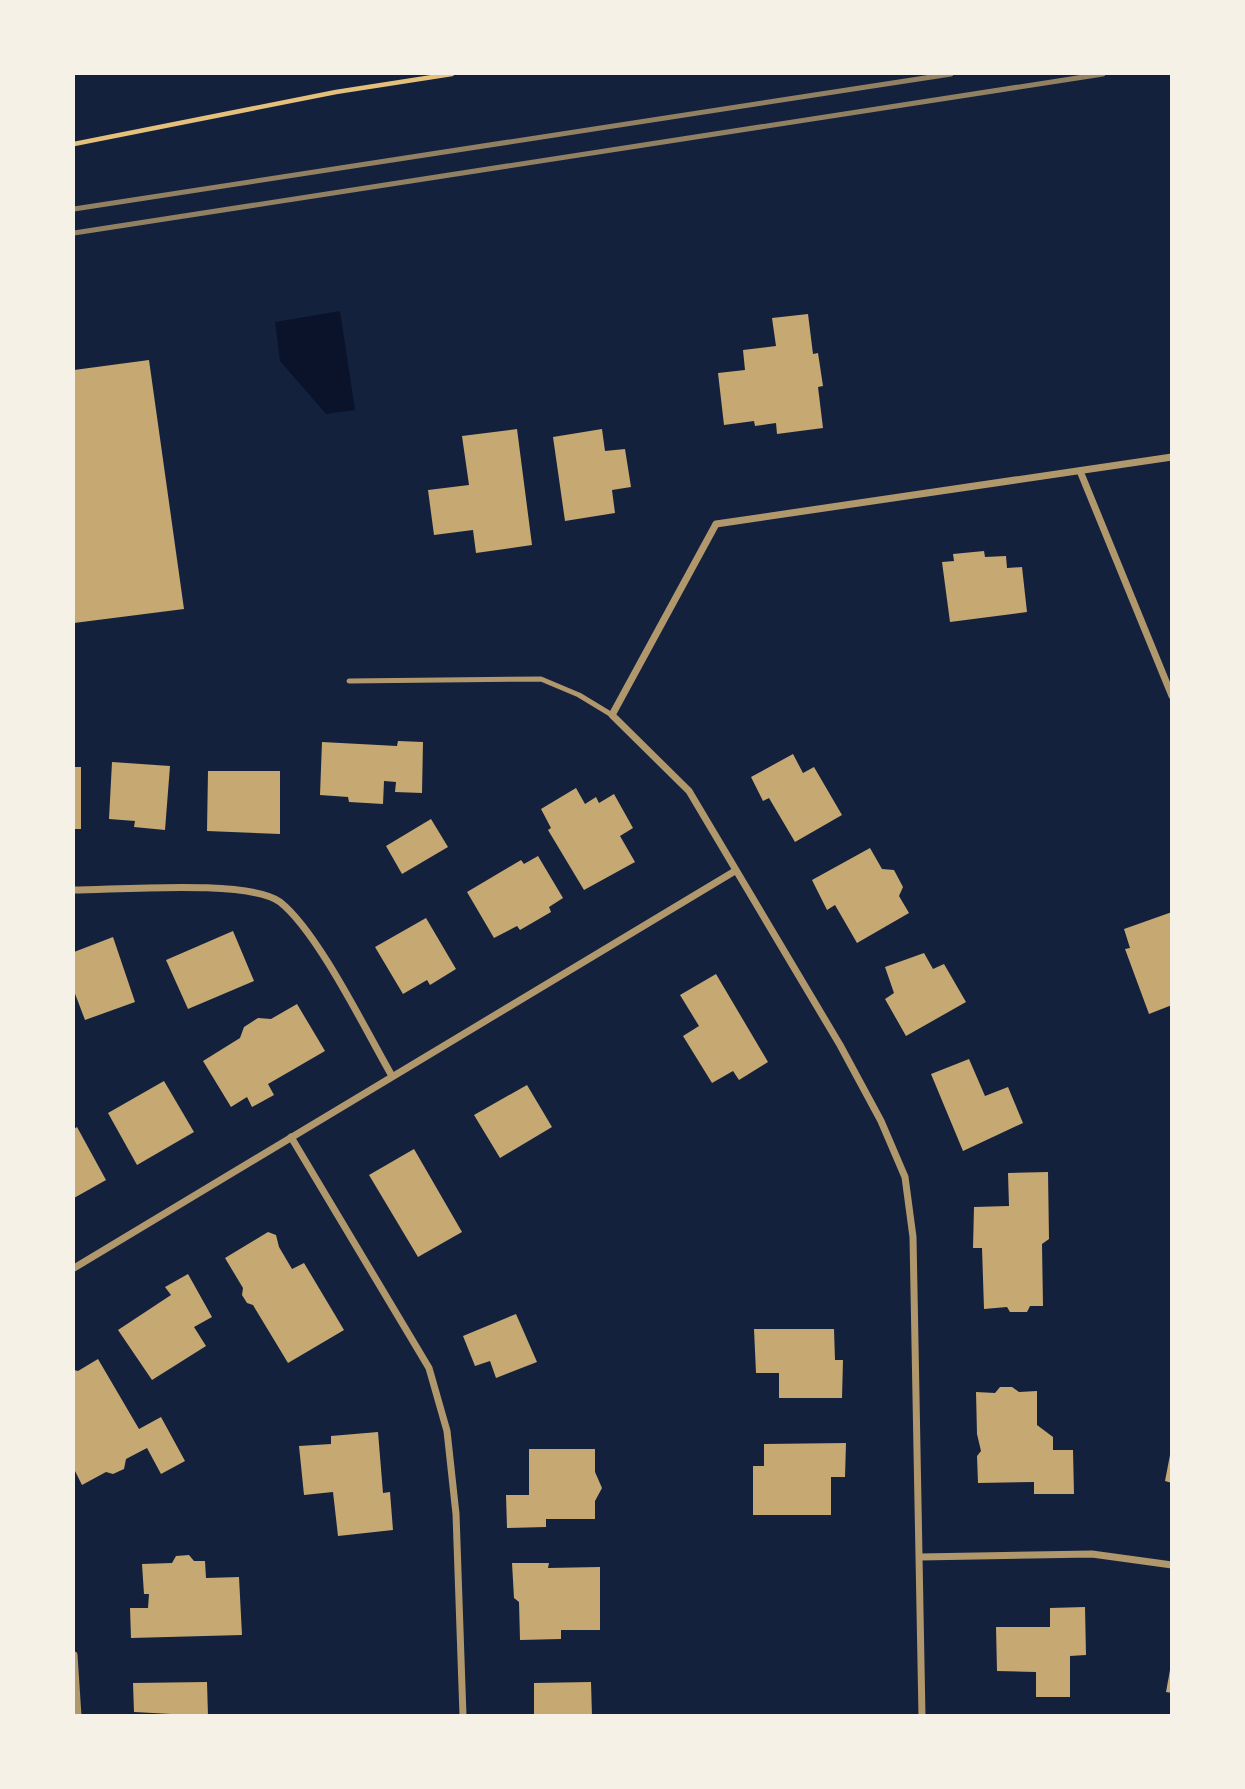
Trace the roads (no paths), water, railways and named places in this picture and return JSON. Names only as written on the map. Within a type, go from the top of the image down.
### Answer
[{"type":"street","points":[[922,1716],[913,1237],[905,1177],[881,1121],[841,1045],[689,791],[612,715],[716,524],[1171,457]]},
{"type":"street","points":[[1080,471],[1171,696]]},
{"type":"street","points":[[74,1268],[735,871]]},
{"type":"street","points":[[74,890],[240,890],[278,901],[310,936],[392,1076]]},
{"type":"street","points":[[291,1137],[429,1368],[447,1431],[456,1514],[463,1716]]},
{"type":"street","points":[[920,1557],[1092,1554],[1171,1565]]},
{"type":"street","points":[[74,1655],[78,1716]]},
{"type":"lane","points":[[349,681],[541,679],[579,695],[612,715]]},
{"type":"water","points":[[340,311],[355,410],[326,414],[280,361],[275,322]]},
{"type":"railway","points":[[74,209],[951,74]]},
{"type":"railway","points":[[74,233],[1103,74]]}]
